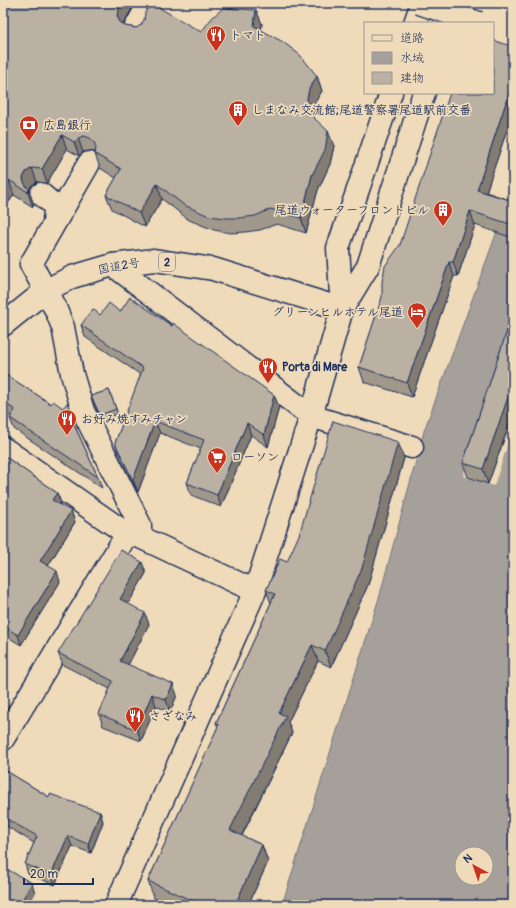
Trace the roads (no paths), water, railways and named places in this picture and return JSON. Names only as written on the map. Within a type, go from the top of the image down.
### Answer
[{"type":"main road","points":[[138,30],[135,29],[150,3]]},
{"type":"main road","points":[[419,3],[476,22]]},
{"type":"main road","points":[[415,22],[422,3]]},
{"type":"main road","points":[[446,22],[453,3]]},
{"type":"main road","points":[[342,309],[338,248],[391,94]]},
{"type":"main road","points":[[116,905],[255,591],[311,416],[342,309],[368,266],[424,94]]},
{"type":"main road","points":[[3,739],[140,526],[83,412],[72,374],[64,327],[31,264],[89,163]]},
{"type":"main road","points":[[54,224],[55,206],[44,188],[70,195]]},
{"type":"main road","name":"国道2号","points":[[3,325],[45,291],[72,277],[113,265],[154,260],[213,269],[342,309]]},
{"type":"main road","points":[[113,265],[311,416],[412,448]]},
{"type":"main road","points":[[3,448],[134,536],[255,591]]},
{"type":"water","points":[[513,188],[513,905],[282,905],[379,598],[424,431]]},
{"type":"place","name":"トマト","points":[[216,52]]},
{"type":"place","name":"しまなみ交流館;尾道警察署尾道駅前交番","points":[[238,127]]},
{"type":"place","name":"広島銀行","points":[[29,142]]},
{"type":"place","name":"尾道ウォーターフロントビル","points":[[443,227]]},
{"type":"place","name":"グリーンヒルホテル尾道","points":[[417,329]]},
{"type":"place","name":"Porta di Mare","points":[[268,384]]},
{"type":"place","name":"お好み焼すみチャン","points":[[67,436]]},
{"type":"place","name":"ローソン","points":[[217,474]]},
{"type":"place","name":"さざなみ","points":[[135,733]]}]
